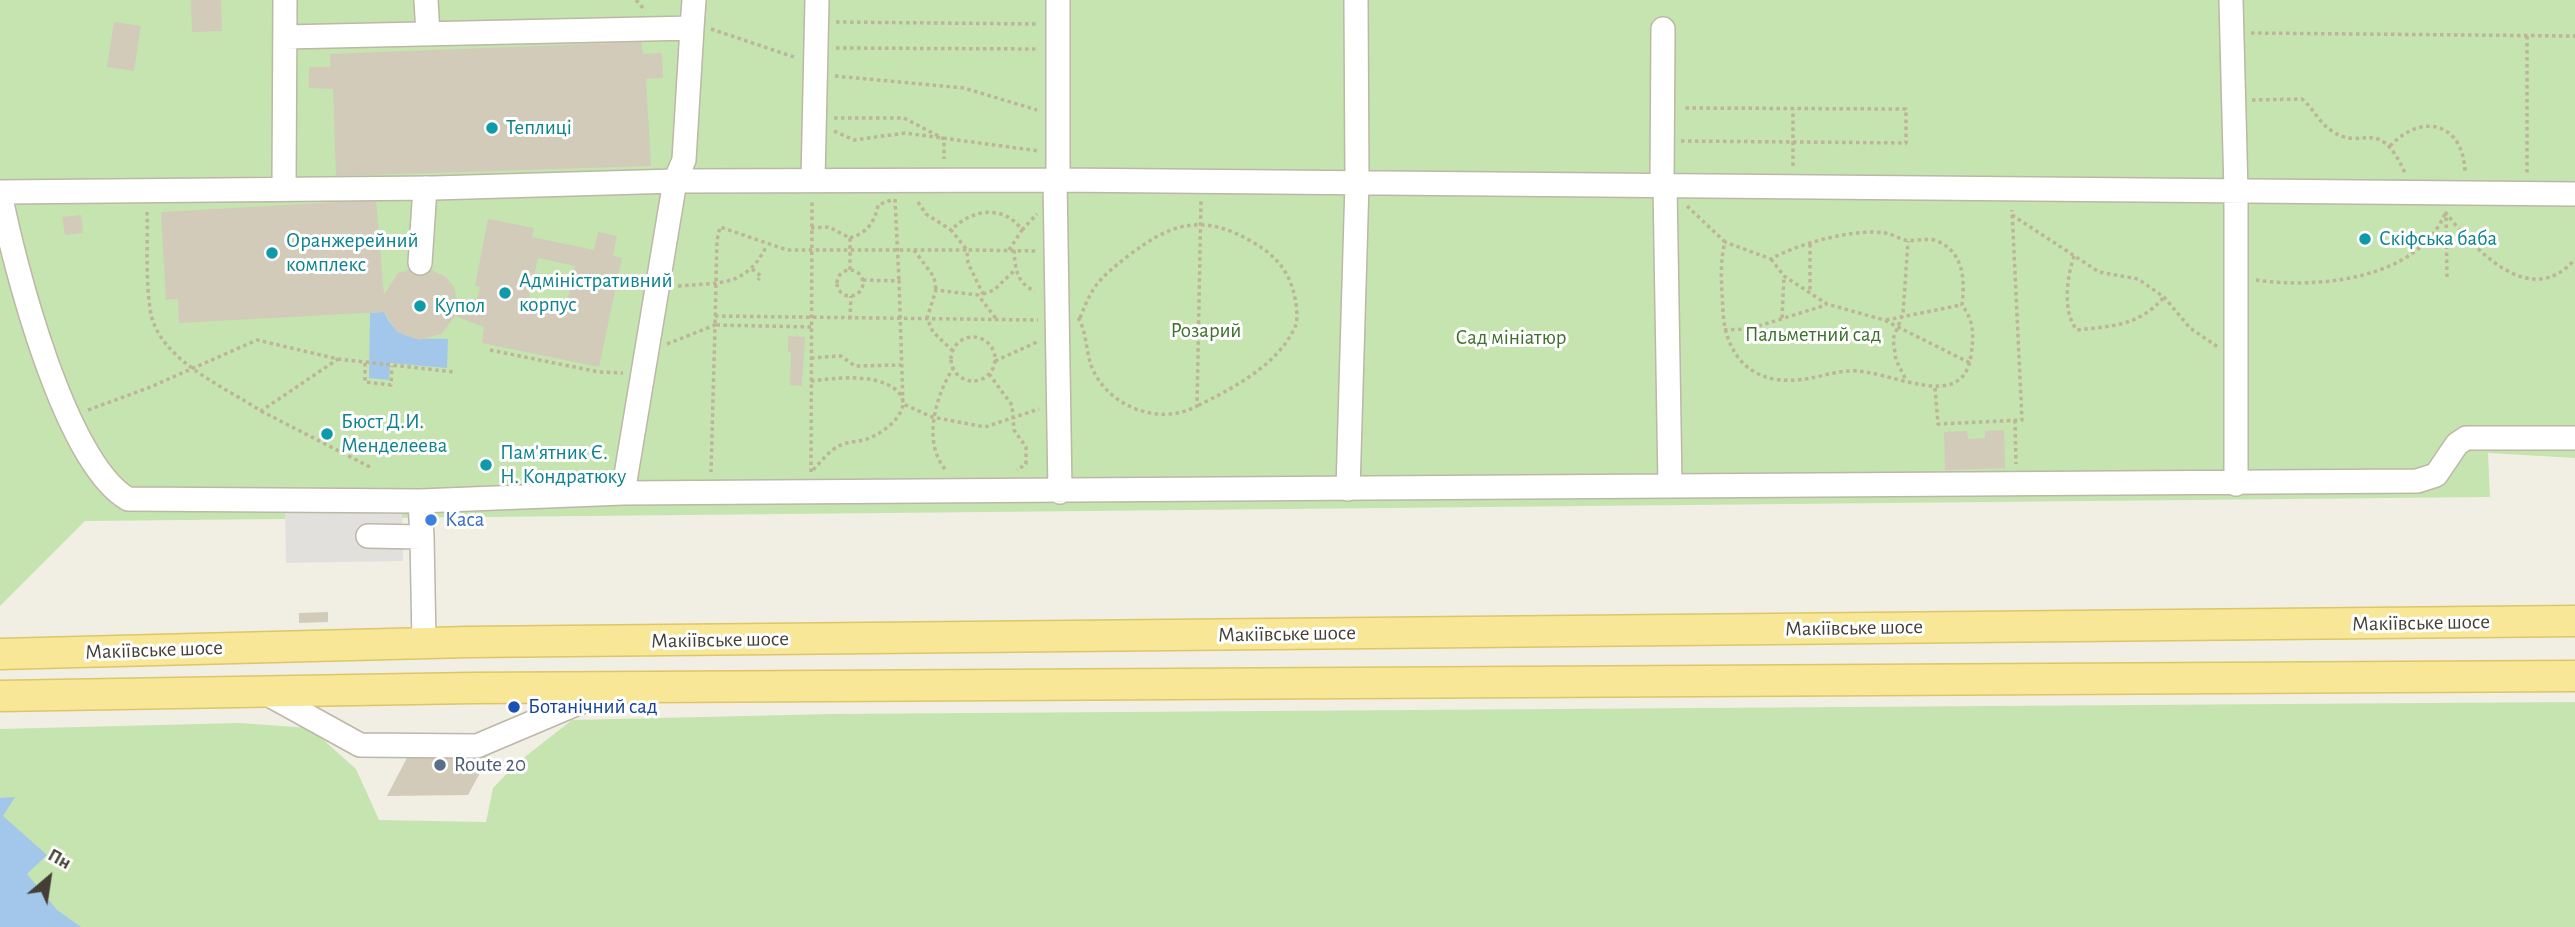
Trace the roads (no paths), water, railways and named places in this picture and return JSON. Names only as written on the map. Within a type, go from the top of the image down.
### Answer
[{"type":"main road","name":"Макіївське шосе","points":[[0,654],[424,643],[2575,621]]},
{"type":"main road","name":"Макіївське шосе","points":[[0,696],[613,688],[2575,676]]},
{"type":"street","points":[[284,189],[285,0]]},
{"type":"street","points":[[426,0],[428,34]]},
{"type":"street","points":[[1058,0],[1056,251],[1057,286],[1065,324],[1059,399],[1060,492]]},
{"type":"street","points":[[1348,489],[1357,183],[1356,0]]},
{"type":"street","points":[[2231,0],[2236,192],[2236,484]]},
{"type":"street","points":[[813,180],[817,117],[817,11]]},
{"type":"street","points":[[285,37],[428,34],[693,17],[684,160],[675,181],[623,493]]},
{"type":"street","points":[[1663,29],[1662,141],[1670,485]]},
{"type":"street","points":[[2575,194],[2527,194],[2452,200],[2405,192],[944,179],[895,188],[813,180],[675,181],[0,195],[18,278],[70,416],[91,460],[112,490],[128,499],[420,502],[711,492],[811,482],[942,478],[1060,492],[2417,481],[2436,475],[2457,444],[2466,438],[2575,438]]},
{"type":"street","points":[[421,263],[430,188]]},
{"type":"street","points":[[420,502],[424,643]]},
{"type":"street","points":[[368,536],[422,537]]},
{"type":"street","points":[[264,692],[360,745],[477,746],[613,688]]},
{"type":"water","points":[[384,312],[396,329],[410,337],[448,339],[447,368],[390,363],[389,380],[369,378],[370,313]]},
{"type":"water","points":[[15,797],[3,816],[47,855],[27,874],[57,910],[81,927],[0,927],[0,798]]},
{"type":"place","name":"Теплиці","points":[[492,128]]},
{"type":"place","name":"Скіфська баба","points":[[2365,239]]},
{"type":"place","name":"Оранжерейний комплекс","points":[[272,253]]},
{"type":"place","name":"Адміністративний корпус","points":[[505,293]]},
{"type":"place","name":"Купол","points":[[420,306]]},
{"type":"place","name":"Бюст Д.И. Менделеева","points":[[327,434]]},
{"type":"place","name":"Пам'ятник Є. Н. Кондратюку","points":[[486,465]]},
{"type":"place","name":"Каса","points":[[431,520]]},
{"type":"place","name":"Ботанічний сад","points":[[514,707]]},
{"type":"place","name":"Route 20","points":[[440,765]]},
{"type":"park label","name":"Розарий","points":[[1206,331]]},
{"type":"park label","name":"Пальметний сад","points":[[1813,335]]},
{"type":"park label","name":"Сад мініатюр","points":[[1511,338]]}]
